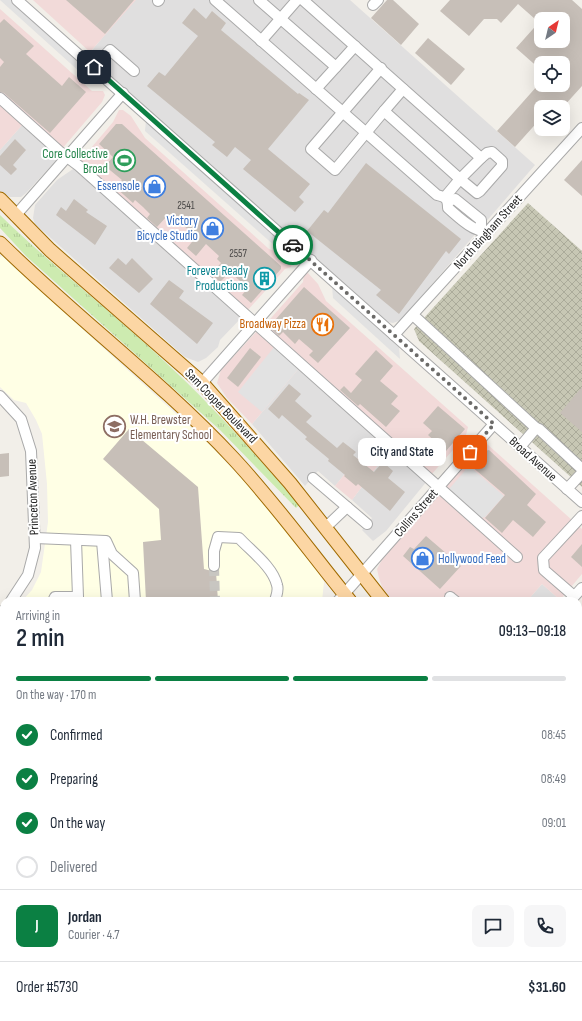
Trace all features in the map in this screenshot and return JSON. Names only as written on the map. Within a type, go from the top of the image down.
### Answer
[{"type":"main road","name":"Sam Cooper Boulevard","points":[[0,199],[15,216],[56,255],[202,383],[244,428],[326,527],[380,597]]},
{"type":"main road","points":[[0,243],[45,287],[174,400],[233,458],[283,515],[343,597]]},
{"type":"street","name":"Broad Avenue","points":[[17,0],[582,502]]},
{"type":"street","points":[[215,0],[437,195],[447,199],[455,198],[471,210],[481,220],[484,232]]},
{"type":"street","points":[[260,0],[336,67]]},
{"type":"street","points":[[261,41],[297,0]]},
{"type":"street","points":[[303,0],[481,158]]},
{"type":"street","points":[[316,89],[355,46]]},
{"type":"street","points":[[94,67],[110,50],[134,71]]},
{"type":"street","points":[[380,68],[311,149],[335,170],[403,89]]},
{"type":"street","points":[[15,216],[123,93]]},
{"type":"street","points":[[0,98],[67,158],[79,166],[517,557]]},
{"type":"street","points":[[384,111],[460,179],[477,193],[502,166],[502,161],[492,152],[487,153],[460,179],[447,199],[448,208],[473,228],[484,232]]},
{"type":"street","name":"North Bingham Street","points":[[394,335],[484,232],[582,128]]},
{"type":"street","points":[[463,221],[471,210]]},
{"type":"street","points":[[202,383],[311,260]]},
{"type":"street","points":[[413,315],[582,469]]},
{"type":"street","name":"Princeton Avenue","points":[[0,396],[21,419],[31,451],[35,548],[28,575],[14,597]]},
{"type":"street","name":"Collins Street","points":[[345,597],[363,573],[494,424]]},
{"type":"street","points":[[520,447],[536,428]]},
{"type":"street","points":[[567,489],[582,474]]},
{"type":"street","points":[[313,478],[367,524]]},
{"type":"street","points":[[326,527],[347,507]]},
{"type":"street","points":[[570,597],[544,570],[543,558],[582,516]]},
{"type":"street","points":[[214,566],[214,551],[218,537],[239,538],[268,569],[277,584],[278,592],[276,597]]},
{"type":"street","points":[[35,538],[106,541],[112,554],[133,573],[135,597]]},
{"type":"street","points":[[76,540],[79,597]]},
{"type":"street","points":[[102,541],[107,597]]},
{"type":"street","points":[[574,597],[582,588]]},
{"type":"shaded area","points":[[0,0],[12,0],[92,72],[90,72],[91,82]]},
{"type":"shaded area","points":[[33,0],[136,0],[90,52]]},
{"type":"shaded area","points":[[134,0],[350,0],[535,165],[401,320],[393,323],[388,322],[88,55]]},
{"type":"shaded area","points":[[0,9],[92,91],[103,91],[105,95],[102,102],[61,150],[0,94]]},
{"type":"shaded area","points":[[0,101],[24,123],[0,150]]},
{"type":"shaded area","points":[[119,110],[123,110],[131,116],[145,138],[269,249],[286,255],[293,261],[291,267],[285,269],[246,312],[80,161],[113,122]]},
{"type":"shaded area","points":[[146,120],[277,237],[276,247],[145,131]]},
{"type":"shaded area","points":[[24,123],[60,156],[26,193],[21,197],[10,197],[0,192],[0,150]]},
{"type":"shaded area","points":[[76,167],[242,317],[220,340],[218,347],[206,358],[198,362],[185,357],[35,224],[33,218],[35,205],[57,180]]},
{"type":"shaded area","points":[[528,203],[582,251],[582,487],[419,341],[414,329]]},
{"type":"shaded area","name":"W.H. Brewster Elementary School","points":[[2,256],[208,443],[259,497],[313,564],[324,582],[322,597],[26,597],[32,590],[41,572],[48,522],[47,484],[42,434],[36,420],[26,403],[14,400],[0,387],[0,257]]},
{"type":"shaded area","points":[[307,272],[318,284],[326,301],[468,427],[466,435],[431,475],[263,327],[303,282],[304,274]]},
{"type":"shaded area","points":[[332,286],[399,347],[400,359],[333,298]]},
{"type":"shaded area","points":[[257,331],[300,367],[252,424],[227,398],[217,383],[221,370]]},
{"type":"shaded area","points":[[275,346],[300,367],[262,412],[238,392]]},
{"type":"shaded area","points":[[300,367],[376,436],[335,486],[318,471],[305,486],[252,424]]},
{"type":"shaded area","points":[[376,436],[391,448],[352,500],[335,486]]},
{"type":"shaded area","points":[[487,444],[582,529],[582,574],[563,597],[557,597],[542,584],[531,597],[390,597],[382,587],[377,569],[383,558],[444,487],[482,446]]},
{"type":"shaded area","points":[[391,448],[427,481],[386,531],[373,541],[362,530],[372,518],[352,500]]},
{"type":"shaded area","points":[[469,466],[504,496],[485,517],[481,518],[449,489]]},
{"type":"shaded area","points":[[542,584],[557,597],[531,597]]},
{"type":"green space","points":[[0,215],[122,323],[199,394],[299,505],[296,508],[220,430],[26,256],[0,228]]},
{"type":"building","points":[[66,0],[134,0],[105,34]]},
{"type":"building","points":[[387,0],[393,0],[419,24],[401,45],[371,18]]},
{"type":"building","points":[[450,0],[572,0],[582,9],[582,86],[569,100],[534,100],[534,126],[515,147],[497,131],[534,89],[534,92],[570,92],[570,56],[534,56],[534,64],[516,48],[534,28],[534,48],[570,48],[570,12],[534,12],[534,18],[518,4],[501,23],[497,19],[484,19],[469,36],[440,11]]},
{"type":"building","points":[[194,8],[206,19],[212,11],[226,23],[221,30],[298,94],[299,93],[309,100],[268,149],[310,184],[299,197],[304,202],[295,212],[243,169],[251,160],[235,147],[227,157],[212,145],[215,142],[147,86],[159,72],[165,76],[198,36],[182,23]]},
{"type":"building","points":[[4,19],[34,46],[26,54],[62,86],[69,77],[86,92],[50,133],[4,93],[0,92],[0,67],[4,62],[0,58],[0,23]]},
{"type":"building","points":[[428,38],[465,69],[451,85],[415,53]]},
{"type":"building","points":[[116,124],[122,124],[281,266],[281,269],[251,303],[242,295],[248,288],[230,272],[220,282],[211,274],[221,263],[217,259],[219,256],[206,244],[196,256],[187,248],[196,237],[180,222],[178,223],[168,215],[157,227],[147,218],[150,214],[143,207],[135,200],[133,203],[115,187],[122,180],[105,166],[113,157],[99,144]]},
{"type":"building","points":[[15,139],[26,150],[13,165],[17,169],[11,175],[0,165],[0,156]]},
{"type":"building","points":[[582,160],[582,196],[564,180]]},
{"type":"building","points":[[366,163],[461,239],[449,254],[446,251],[399,314],[376,295],[381,290],[307,231],[324,210],[328,213]]},
{"type":"building","points":[[74,199],[88,210],[86,212],[107,226],[95,245],[56,215],[61,207],[66,211]]},
{"type":"building","points":[[118,258],[126,265],[132,258],[153,279],[139,293],[109,268]]},
{"type":"building","points":[[169,280],[184,291],[179,298],[213,323],[197,344],[150,304]]},
{"type":"building","points":[[304,287],[350,328],[318,363],[309,355],[313,351],[299,339],[295,344],[283,332],[279,336],[269,327]]},
{"type":"building","points":[[250,348],[261,357],[238,387],[227,378]]},
{"type":"building","points":[[376,350],[393,366],[380,381],[398,396],[391,404],[400,411],[386,427],[360,404],[358,406],[340,390],[344,386],[351,393],[362,380],[355,374]]},
{"type":"building","points":[[289,384],[301,394],[295,401],[312,416],[306,422],[337,448],[343,442],[356,452],[353,455],[374,472],[383,462],[393,471],[388,478],[405,492],[390,511],[358,484],[356,486],[344,476],[345,475],[328,461],[329,459],[305,439],[307,437],[282,415],[279,419],[268,409]]},
{"type":"building","points":[[582,387],[582,432],[560,413]]},
{"type":"building","points":[[438,406],[465,429],[446,451],[428,435],[432,431],[423,423]]},
{"type":"building","points":[[129,429],[198,487],[204,569],[216,572],[218,597],[146,597],[143,542],[161,540],[159,509],[103,459]]},
{"type":"building","points":[[489,450],[536,494],[527,505],[546,522],[533,537],[513,520],[502,533],[485,518],[505,495],[471,466],[485,451]]},
{"type":"building","points":[[9,453],[9,476],[0,477],[0,454]]},
{"type":"building","points":[[426,536],[461,566],[440,589],[403,556],[410,547],[414,549]]},
{"type":"building","points":[[582,544],[582,567],[571,557]]},
{"type":"tunnel","points":[[214,566],[215,597]]},
{"type":"way so far","points":[[293,245],[322,269],[494,424],[470,452]]},
{"type":"place","name":"Core Collective Broad","points":[[124,161]]},
{"type":"place","name":"Essensole","points":[[155,186]]},
{"type":"place","name":"Victory Bicycle Studio","points":[[213,228]]},
{"type":"place","name":"Forever Ready Productions","points":[[264,278]]},
{"type":"place","name":"Broadway Pizza","points":[[322,324]]},
{"type":"place","name":"W.H. Brewster Elementary School","points":[[115,427]]},
{"type":"place","name":"City and State","points":[[470,452]]},
{"type":"place","name":"Hollywood Feed","points":[[423,559]]},
{"type":"route","points":[[94,67],[293,245]]}]
